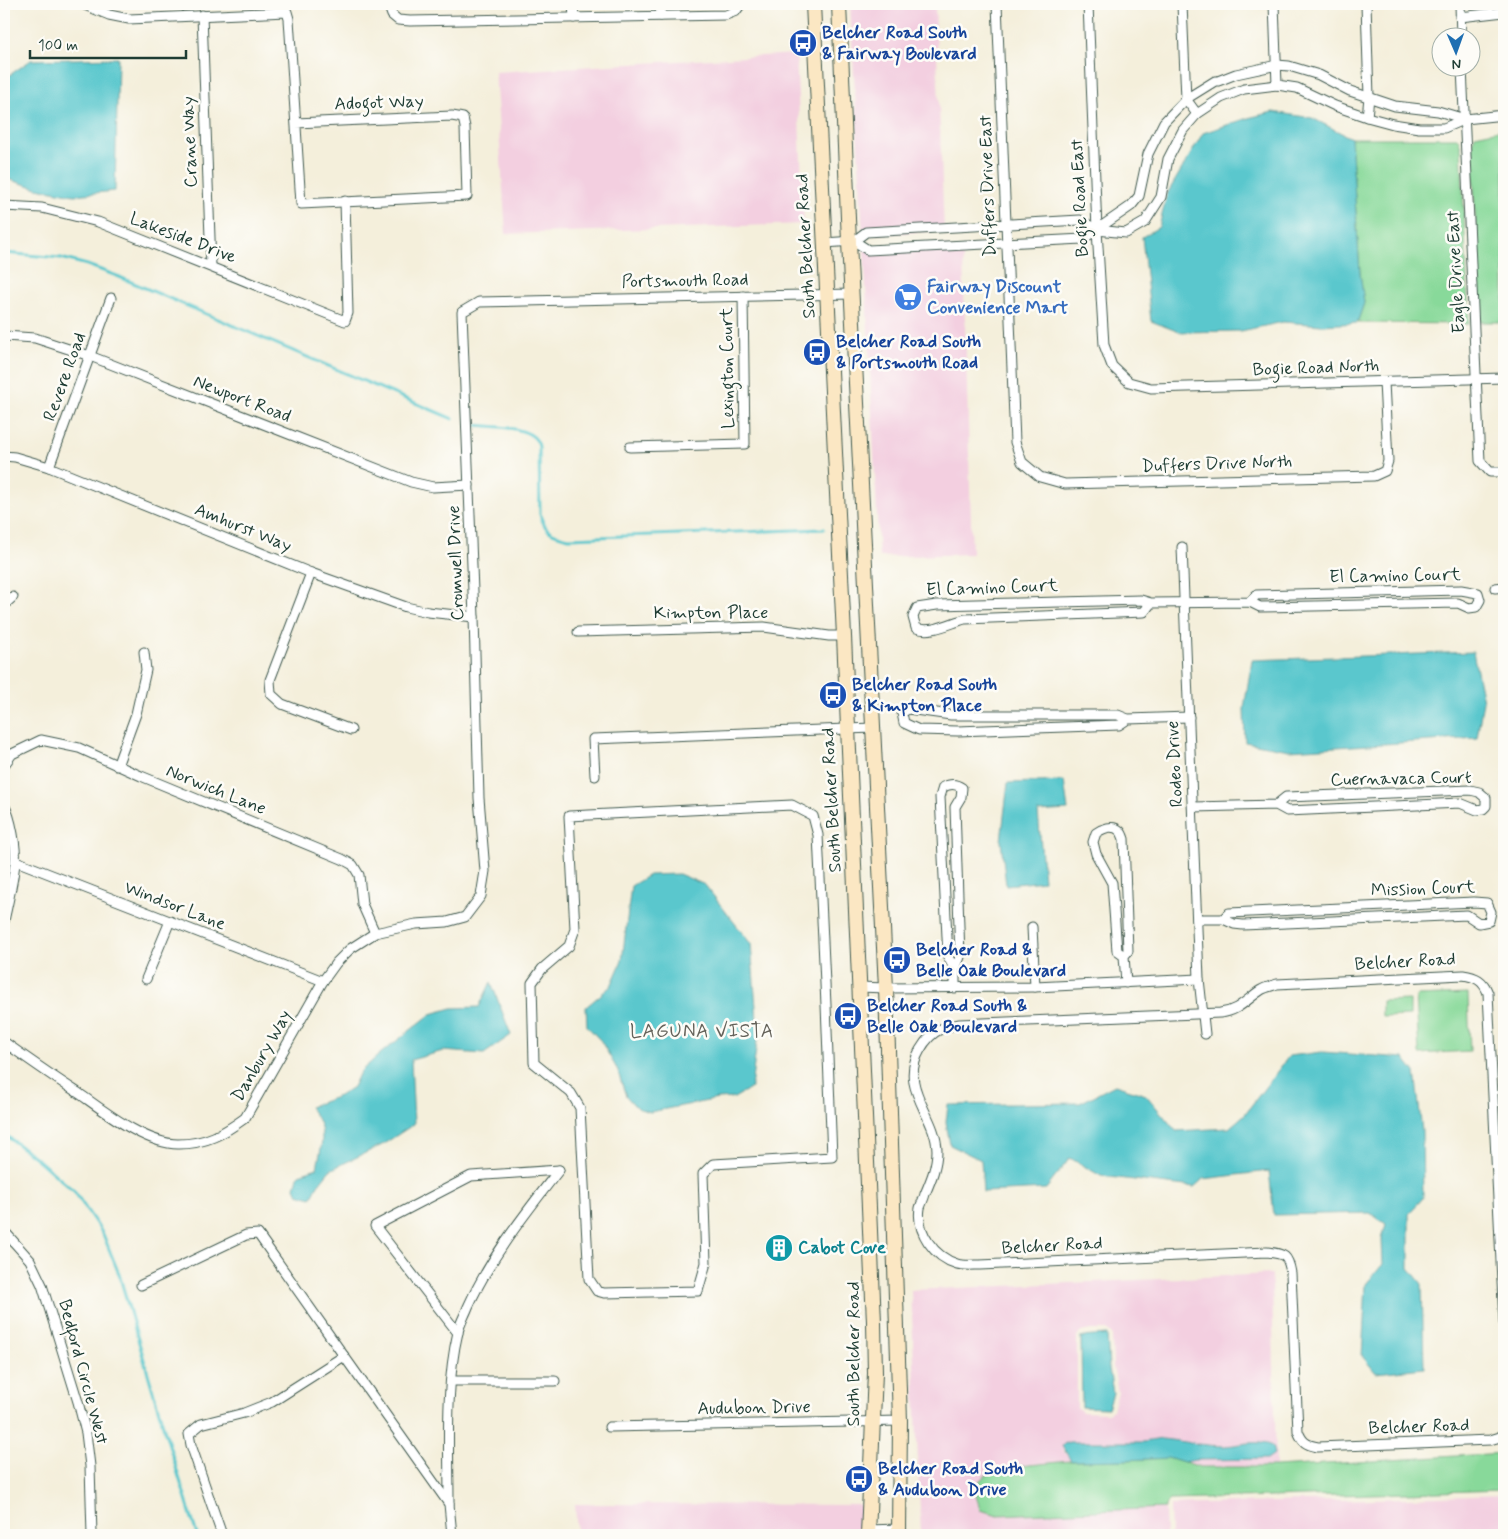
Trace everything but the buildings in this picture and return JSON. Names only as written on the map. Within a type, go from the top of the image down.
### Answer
[{"type":"main road","name":"South Belcher Road","points":[[813,4],[844,636],[874,1314],[874,1421],[868,1532]]},
{"type":"main road","points":[[839,4],[852,242],[852,294],[886,988],[900,1421],[899,1532]]},
{"type":"street","points":[[82,4],[109,15],[129,18],[287,12],[301,204],[345,201]]},
{"type":"street","points":[[388,4],[392,15],[398,20],[726,15],[736,11],[741,4]]},
{"type":"street","points":[[573,4],[574,18]]},
{"type":"street","points":[[660,4],[661,16]]},
{"type":"street","name":"Duffers Drive East","points":[[997,4],[1015,442],[1022,462],[1040,477]]},
{"type":"street","name":"Bogie Road East","points":[[1088,4],[1097,230],[1104,346],[1112,366],[1129,382]]},
{"type":"street","points":[[1182,4],[1186,99],[1197,114]]},
{"type":"street","points":[[1274,4],[1277,85]]},
{"type":"street","points":[[1366,4],[1370,97],[1367,117]]},
{"type":"street","points":[[1460,4],[1461,28]]},
{"type":"street","points":[[1460,17],[1504,12]]},
{"type":"street","name":"Crane Way","points":[[202,16],[211,266]]},
{"type":"street","points":[[824,243],[852,242],[868,250],[1082,239],[1131,206],[1139,196],[1148,154],[1164,122],[1186,99],[1215,81],[1236,74],[1277,65],[1289,66],[1319,75],[1350,91],[1396,106],[1438,111],[1464,119]]},
{"type":"street","name":"Eagle Drive East","points":[[1462,78],[1480,461],[1490,472],[1504,472]]},
{"type":"street","points":[[852,242],[866,232],[1080,220],[1097,230],[1126,233],[1145,222],[1161,197],[1168,159],[1183,130],[1197,114],[1222,98],[1244,89],[1277,85],[1297,88],[1335,106],[1367,117],[1419,128],[1444,128],[1464,119],[1504,115]]},
{"type":"street","name":"Adogot Way","points":[[296,122],[452,116],[463,118],[465,127],[467,196],[345,201]]},
{"type":"street","name":"Lakeside Drive","points":[[4,206],[42,208],[98,222],[345,320],[348,313],[345,201]]},
{"type":"street","points":[[910,230],[911,248]]},
{"type":"street","name":"Portsmouth Road","points":[[519,301],[852,294]]},
{"type":"street","name":"Lexington Court","points":[[630,447],[745,444],[743,296]]},
{"type":"street","name":"Revere Road","points":[[49,467],[111,298]]},
{"type":"street","name":"Cromwell Drive","points":[[485,871],[479,798],[462,312],[479,302],[519,301]]},
{"type":"street","name":"Newport Road","points":[[4,336],[34,338],[90,356],[411,482],[432,487],[468,485]]},
{"type":"street","name":"Bogie Road North","points":[[1129,382],[1151,388],[1504,378]]},
{"type":"street","name":"Duffers Drive North","points":[[1040,477],[1065,484],[1374,476],[1384,471],[1388,461],[1384,382]]},
{"type":"street","name":"Amhurst Way","points":[[4,456],[15,457],[49,467],[311,573],[406,607],[428,612],[474,617]]},
{"type":"street","name":"Rodeo Drive","points":[[1182,547],[1199,979]]},
{"type":"street","points":[[311,573],[270,680],[271,694],[282,704],[351,730]]},
{"type":"street","name":"El Camino Court","points":[[1151,603],[1144,612],[965,619],[923,631],[916,628],[913,617],[917,608],[937,605],[1142,600],[1151,603],[1250,602],[1260,607],[1458,603],[1469,608],[1476,607],[1480,600],[1478,593],[1460,590],[1256,596],[1250,602]]},
{"type":"street","points":[[4,605],[13,597]]},
{"type":"street","name":"Kimpton Place","points":[[578,632],[764,627],[829,636],[844,636]]},
{"type":"street","points":[[117,766],[136,714],[146,670],[144,652]]},
{"type":"street","points":[[1128,719],[1119,725],[958,731],[919,730],[904,723],[902,714],[908,709],[951,714],[1118,715],[1128,719],[1189,717]]},
{"type":"street","points":[[595,776],[593,739],[873,728]]},
{"type":"street","name":"Norwich Lane","points":[[4,765],[12,754],[42,740],[79,748],[117,766],[342,859],[353,865],[359,874],[362,904],[375,933]]},
{"type":"street","points":[[955,970],[948,957],[940,797],[943,787],[950,784],[958,785],[962,788],[961,797],[955,807],[960,957],[955,970],[955,988]]},
{"type":"street","name":"Cuernavaca Court","points":[[1193,807],[1276,805],[1287,811],[1460,804],[1477,810],[1483,810],[1486,806],[1486,798],[1479,792],[1470,790],[1286,797],[1276,805]]},
{"type":"street","points":[[4,805],[8,811],[13,834],[16,861],[4,921]]},
{"type":"street","points":[[792,805],[813,816],[818,835],[825,987],[832,1157],[714,1164],[703,1174],[706,1263],[698,1290],[604,1293],[597,1290],[589,1279],[580,1108],[571,1093],[534,1063],[532,983],[542,969],[569,946],[575,930],[569,816],[792,805]]},
{"type":"street","points":[[1124,956],[1117,951],[1112,883],[1096,854],[1093,842],[1096,833],[1103,828],[1113,828],[1120,831],[1124,839],[1128,951],[1124,956],[1126,983]]},
{"type":"street","name":"Windsor Lane","points":[[16,861],[323,981]]},
{"type":"street","name":"Danbury Way","points":[[4,1042],[130,1129],[162,1142],[176,1144],[196,1142],[226,1132],[245,1118],[323,981],[336,963],[350,949],[375,933],[416,924],[446,922],[465,917],[481,896],[485,871]]},
{"type":"street","name":"Mission Court","points":[[1197,919],[1223,919],[1234,924],[1243,925],[1467,915],[1479,923],[1489,922],[1491,912],[1488,903],[1474,902],[1230,913],[1223,919]]},
{"type":"street","points":[[146,979],[170,921]]},
{"type":"street","points":[[1032,926],[1035,986]]},
{"type":"street","name":"Belcher Road","points":[[1504,1324],[1488,993],[1484,984],[1475,977],[1463,974],[1277,984],[1263,988],[1231,1012],[1220,1014],[1202,1013],[959,1024],[940,1029],[924,1042],[915,1058],[912,1074],[915,1090],[935,1134],[937,1150],[936,1167],[920,1208],[920,1224],[927,1242],[939,1254],[957,1264],[980,1265],[1257,1252],[1281,1253],[1289,1261],[1291,1273],[1298,1431],[1301,1440],[1308,1445],[1318,1447],[1490,1440],[1500,1437],[1504,1432]]},
{"type":"street","points":[[859,987],[955,988],[1199,979],[1205,1034]]},
{"type":"street","points":[[452,1535],[449,1504],[449,1420],[451,1381],[458,1333],[481,1280],[509,1236],[559,1170],[471,1176],[375,1226],[458,1333]]},
{"type":"street","name":"Bedford Circle West","points":[[4,1232],[30,1260],[42,1285],[78,1402],[86,1434],[90,1466],[92,1535]]},
{"type":"street","points":[[141,1285],[246,1235],[258,1234],[449,1504]]},
{"type":"street","points":[[222,1535],[191,1445],[189,1434],[201,1424],[244,1413],[272,1402],[344,1356]]},
{"type":"street","points":[[451,1381],[555,1380]]},
{"type":"street","name":"Audubon Drive","points":[[609,1427],[900,1421]]},
{"type":"street","points":[[868,1532],[899,1532]]},
{"type":"shaded area","points":[[850,4],[935,4],[944,231],[863,235]]},
{"type":"shaded area","points":[[796,54],[804,224],[506,234],[495,72]]},
{"type":"shaded area","points":[[945,245],[963,257],[972,554],[879,557],[864,247]]},
{"type":"shaded area","points":[[1272,1274],[1276,1467],[1201,1467],[1184,1462],[1253,1442],[1226,1446],[1162,1439],[1144,1442],[1069,1442],[1063,1450],[1071,1461],[1020,1466],[980,1510],[998,1515],[1165,1508],[1166,1535],[921,1535],[911,1290]],"holes":[[[1107,1330],[1112,1335],[1113,1367],[1118,1392],[1113,1410],[1108,1413],[1082,1412],[1077,1407],[1077,1337],[1081,1332]]]},
{"type":"shaded area","points":[[1504,1495],[1504,1535],[1171,1535],[1170,1505]]},
{"type":"shaded area","points":[[575,1504],[863,1505],[862,1535],[577,1535]]},
{"type":"green space","points":[[1504,129],[1504,322],[1480,322],[1472,143],[1475,135]]},
{"type":"green space","points":[[1351,138],[1458,138],[1461,147],[1469,324],[1357,323],[1364,303],[1360,273]]},
{"type":"green space","points":[[1468,994],[1470,1051],[1419,1054],[1416,996]]},
{"type":"green space","points":[[1410,1000],[1410,1016],[1382,1017],[1382,1001]]},
{"type":"green space","points":[[1504,1453],[1504,1490],[1170,1500],[1165,1505],[1165,1508],[998,1515],[980,1510],[976,1494],[979,1481],[985,1476],[1003,1469],[1069,1461],[1171,1458],[1201,1467],[1276,1467]]},
{"type":"water","points":[[118,58],[115,191],[74,195],[37,188],[4,178],[4,79],[31,60]]},
{"type":"water","points":[[1273,112],[1312,118],[1351,138],[1360,273],[1364,303],[1357,323],[1322,325],[1283,322],[1241,331],[1179,332],[1151,321],[1142,237],[1159,227],[1167,194],[1203,133]]},
{"type":"water","points":[[1473,652],[1483,701],[1477,738],[1289,750],[1245,742],[1244,708],[1252,660]]},
{"type":"water","points":[[1064,781],[1068,810],[1038,812],[1044,881],[1006,885],[1001,841],[1008,783]]},
{"type":"water","points":[[679,874],[705,885],[751,944],[758,1033],[751,1088],[734,1098],[718,1099],[650,1112],[637,1108],[626,1096],[617,1069],[601,1041],[587,1026],[586,1007],[611,986],[622,961],[631,886],[649,875]]},
{"type":"water","points":[[491,982],[511,1035],[484,1054],[443,1051],[411,1060],[414,1124],[382,1145],[330,1170],[318,1185],[311,1198],[298,1194],[295,1187],[299,1174],[317,1168],[322,1143],[319,1122],[309,1107],[339,1096],[353,1087],[360,1072],[431,1014],[452,1008],[479,1007]]},
{"type":"water","points":[[1322,1052],[1404,1058],[1415,1072],[1422,1131],[1423,1198],[1409,1213],[1409,1268],[1422,1284],[1424,1368],[1376,1373],[1362,1356],[1366,1284],[1383,1264],[1382,1239],[1386,1224],[1370,1213],[1274,1215],[1269,1171],[1203,1179],[1194,1187],[1101,1176],[1070,1158],[1046,1189],[983,1192],[981,1160],[950,1145],[946,1122],[948,1105],[1080,1103],[1115,1085],[1146,1095],[1176,1131],[1229,1128],[1244,1115],[1289,1056]]},
{"type":"water","points":[[1107,1335],[1113,1393],[1108,1408],[1082,1407],[1081,1337]]},
{"type":"water","points":[[1162,1439],[1217,1446],[1261,1443],[1272,1446],[1274,1454],[1267,1459],[1196,1460],[1184,1462],[1171,1458],[1071,1461],[1062,1446],[1069,1442],[1144,1442]]},
{"type":"waterway","points":[[4,253],[61,258],[117,276],[453,419]]},
{"type":"waterway","points":[[476,425],[526,432],[538,442],[540,514],[544,525],[558,535],[569,538],[824,529]]},
{"type":"waterway","points":[[4,1134],[74,1191],[103,1234],[119,1274],[197,1535]]},
{"type":"place","name":"Belcher Road South & Fairway Boulevard","points":[[803,43]]},
{"type":"place","name":"Fairway Discount Convenience Mart","points":[[908,297]]},
{"type":"place","name":"Belcher Road South & Portsmouth Road","points":[[817,352]]},
{"type":"place","name":"Belcher Road South & Kimpton Place","points":[[833,695]]},
{"type":"place","name":"Belcher Road & Belle Oak Boulevard","points":[[897,960]]},
{"type":"place","name":"Belcher Road South & Belle Oak Boulevard","points":[[848,1016]]},
{"type":"place","name":"Cabot Cove","points":[[779,1248]]},
{"type":"place","name":"Belcher Road South & Audubon Drive","points":[[859,1479]]},
{"type":"district","name":"LAGUNA VISTA","points":[[702,1031]]}]
